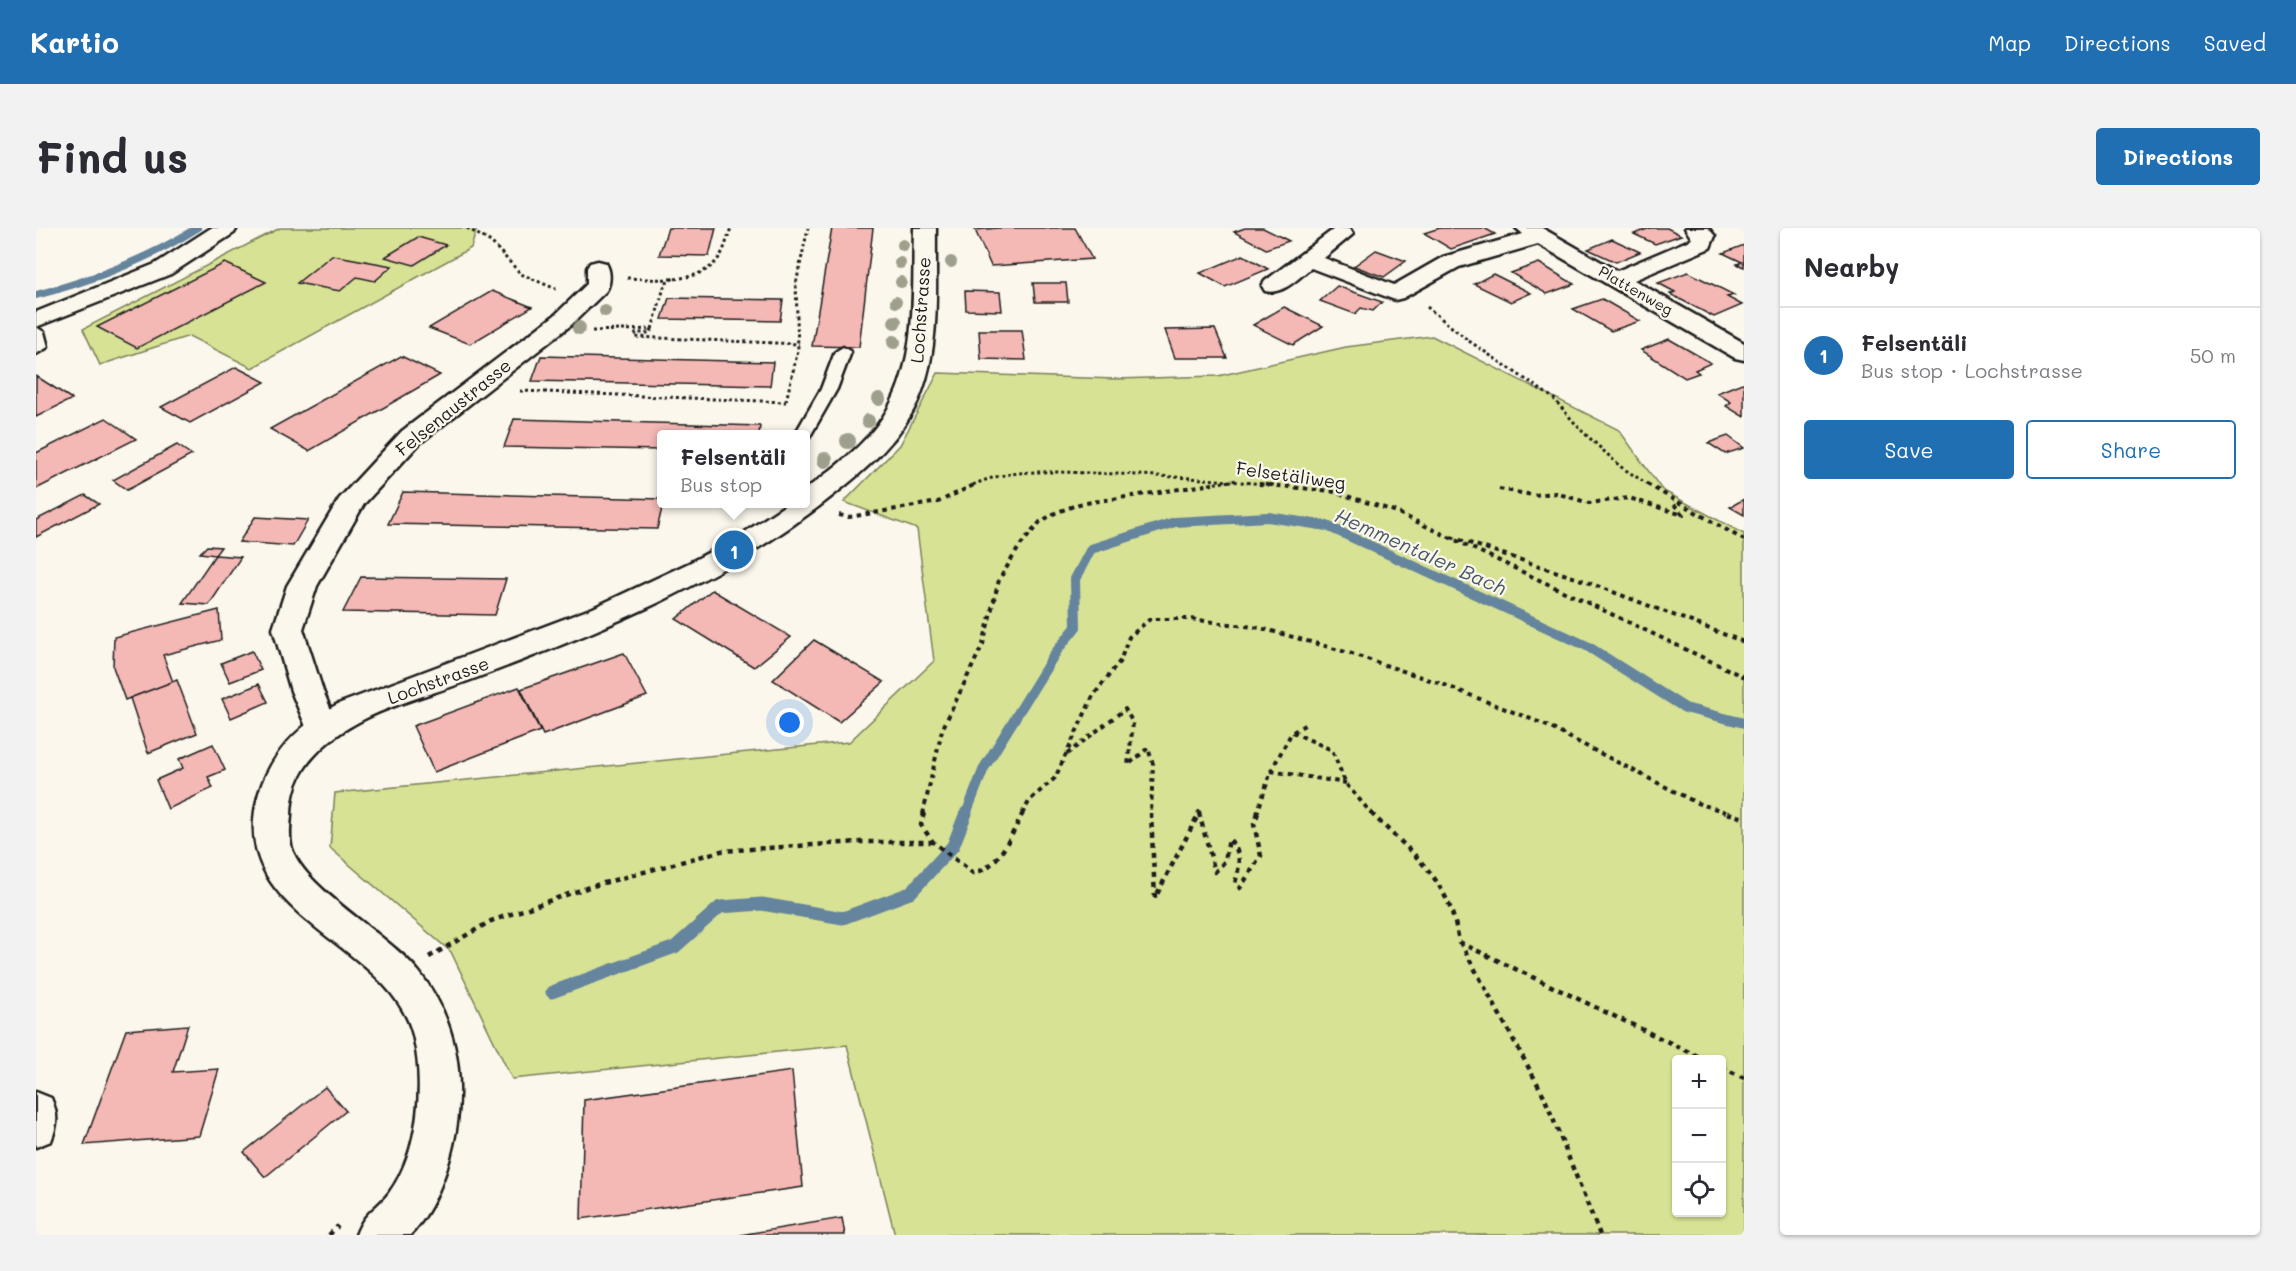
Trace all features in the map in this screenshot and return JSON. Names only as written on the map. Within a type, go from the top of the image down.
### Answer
[{"type":"street","points":[[36,320],[163,269],[226,228]]},
{"type":"street","name":"Lochstrasse","points":[[810,502],[861,459],[891,426],[909,394],[919,363],[925,228]]},
{"type":"street","points":[[1617,279],[1702,243],[1704,236],[1696,228]]},
{"type":"street","points":[[1307,259],[1395,293],[1451,262],[1534,232]]},
{"type":"street","name":"Plattenweg","points":[[1534,232],[1744,353]]},
{"type":"street","points":[[1273,286],[1342,234]]},
{"type":"street","name":"Felsenaustrasse","points":[[322,727],[307,691],[288,629],[302,586],[353,500],[411,437],[563,320],[597,286],[598,274]]},
{"type":"street","name":"Lochstrasse","points":[[397,1226],[427,1162],[437,1117],[438,1057],[425,1015],[398,976],[293,885],[273,849],[273,800],[286,771],[299,750],[322,727],[360,709],[616,611],[713,563],[803,508]]},
{"type":"street","points":[[36,1112],[36,1126]]},
{"type":"lane","points":[[36,332],[40,347],[36,349]]},
{"type":"lane","points":[[806,430],[829,389],[843,352]]},
{"type":"path","points":[[466,228],[491,242],[521,274]]},
{"type":"path","points":[[598,274],[675,278],[705,273],[719,260],[731,228]]},
{"type":"path","points":[[473,389],[786,402],[799,344],[796,284],[808,228]]},
{"type":"path","points":[[1432,271],[1426,306],[1469,340],[1553,398],[1581,430],[1621,467],[1670,499],[1744,540]]},
{"type":"path","points":[[675,278],[664,284],[650,333],[636,333],[635,337],[799,344]]},
{"type":"path","points":[[546,332],[652,328]]},
{"type":"path","name":"Felsetäliweg","points":[[803,508],[849,517],[938,502],[988,478],[1034,472],[1170,475],[1331,491],[1394,511],[1744,677]]},
{"type":"path","points":[[1238,480],[1079,504],[1055,513],[1040,522],[1019,547],[999,580],[983,644],[942,729],[921,825],[933,842],[973,873],[983,871],[1002,852],[1029,800],[1054,778],[1093,696],[1120,660],[1129,637],[1150,619],[1190,619],[1261,628],[1346,652],[1442,684],[1541,723],[1696,803],[1744,818]]},
{"type":"path","points":[[1499,489],[1533,495],[1556,493],[1589,503],[1629,498],[1683,515],[1670,499]]},
{"type":"path","points":[[1433,531],[1579,579],[1744,642]]},
{"type":"path","points":[[1066,754],[1125,709],[1133,723],[1128,765],[1148,748],[1153,764],[1150,829],[1155,898],[1199,812],[1215,872],[1225,861],[1229,839],[1234,843],[1241,863],[1235,884],[1240,888],[1261,856],[1254,824],[1271,771],[1292,732],[1306,724]]},
{"type":"path","points":[[1292,732],[1332,750],[1346,783],[1380,820],[1412,848],[1433,875],[1452,906],[1459,942],[1543,1094],[1600,1235]]},
{"type":"path","points":[[1271,771],[1346,783]]},
{"type":"path","points":[[398,976],[490,921],[589,887],[721,851],[859,842],[933,842]]},
{"type":"path","points":[[1459,942],[1698,1055]]},
{"type":"path","points":[[1726,1069],[1744,1078]]},
{"type":"green space","points":[[280,228],[477,228],[471,248],[252,368],[189,336],[100,365],[83,329]]},
{"type":"green space","points":[[1432,336],[1619,430],[1662,490],[1744,534],[1744,1235],[895,1235],[847,1045],[512,1079],[451,952],[330,848],[335,793],[849,742],[934,661],[917,529],[844,502],[900,445],[938,373],[1116,379],[1218,376],[1346,347]]},
{"type":"building","points":[[668,228],[716,228],[709,256],[659,255]]},
{"type":"building","points":[[832,228],[873,228],[859,347],[812,346]]},
{"type":"building","points":[[1075,228],[1092,259],[991,266],[975,230]]},
{"type":"building","points":[[1245,228],[1263,228],[1289,241],[1266,249],[1234,232]]},
{"type":"building","points":[[1440,228],[1484,228],[1495,234],[1451,249],[1424,233]]},
{"type":"building","points":[[1650,228],[1667,228],[1681,235],[1655,244],[1634,234]]},
{"type":"building","points":[[418,237],[446,245],[414,265],[385,257]]},
{"type":"building","points":[[1612,239],[1640,252],[1616,262],[1588,249]]},
{"type":"building","points":[[1744,245],[1744,267],[1737,264],[1742,262],[1723,253]]},
{"type":"building","points":[[1376,250],[1406,261],[1384,277],[1354,266]]},
{"type":"building","points":[[332,255],[392,266],[375,281],[357,277],[340,291],[297,283]]},
{"type":"building","points":[[1243,255],[1268,269],[1225,287],[1200,273]]},
{"type":"building","points":[[225,263],[266,282],[137,348],[97,327]]},
{"type":"building","points":[[1539,263],[1574,284],[1547,294],[1511,273]]},
{"type":"building","points":[[1688,272],[1734,295],[1727,297],[1742,305],[1714,317],[1670,294],[1675,292],[1658,283]]},
{"type":"building","points":[[1493,274],[1531,293],[1511,302],[1474,284]]},
{"type":"building","points":[[1033,283],[1066,283],[1068,302],[1035,302]]},
{"type":"building","points":[[1337,286],[1382,302],[1373,311],[1361,308],[1355,314],[1320,301]]},
{"type":"building","points":[[492,291],[532,307],[470,344],[429,328]]},
{"type":"building","points":[[965,291],[1000,292],[1002,311],[966,310]]},
{"type":"building","points":[[669,298],[783,300],[780,321],[662,319]]},
{"type":"building","points":[[1602,299],[1640,321],[1611,331],[1573,309]]},
{"type":"building","points":[[1284,307],[1323,326],[1293,345],[1253,325]]},
{"type":"building","points":[[1215,329],[1227,358],[1175,358],[1165,330]]},
{"type":"building","points":[[979,330],[1022,330],[1026,360],[981,359]]},
{"type":"building","points":[[1669,339],[1711,363],[1695,370],[1699,373],[1685,378],[1641,350]]},
{"type":"building","points":[[401,356],[440,375],[309,451],[270,429]]},
{"type":"building","points":[[541,356],[773,362],[770,386],[532,381]]},
{"type":"building","points":[[236,367],[265,382],[190,423],[161,407]]},
{"type":"building","points":[[36,376],[72,399],[36,417]]},
{"type":"building","points":[[1744,384],[1744,417],[1726,406],[1731,402],[1717,393]]},
{"type":"building","points":[[106,418],[136,439],[36,489],[36,453]]},
{"type":"building","points":[[514,419],[760,426],[760,430],[657,430],[657,450],[504,447]]},
{"type":"building","points":[[1728,436],[1744,448],[1725,454],[1708,443]]},
{"type":"building","points":[[177,445],[192,455],[127,490],[113,480]]},
{"type":"building","points":[[403,492],[657,499],[657,508],[662,508],[657,529],[388,524]]},
{"type":"building","points":[[85,495],[99,504],[36,537],[36,520]]},
{"type":"building","points":[[1744,499],[1744,515],[1730,507]]},
{"type":"building","points":[[255,517],[308,520],[293,546],[239,542]]},
{"type":"building","points":[[207,546],[221,547],[215,555],[200,553]]},
{"type":"building","points":[[215,555],[241,557],[209,605],[182,603]]},
{"type":"building","points":[[361,577],[506,579],[495,615],[343,612]]},
{"type":"building","points":[[712,590],[791,637],[754,667],[676,619]]},
{"type":"building","points":[[219,610],[221,640],[163,655],[173,682],[125,700],[113,667],[114,637]]},
{"type":"building","points":[[814,640],[884,682],[839,722],[773,680]]},
{"type":"building","points":[[252,651],[261,670],[230,682],[221,663]]},
{"type":"building","points":[[624,653],[647,696],[543,735],[521,689]]},
{"type":"building","points":[[177,680],[197,733],[148,753],[130,698]]},
{"type":"building","points":[[259,684],[268,702],[231,718],[222,699]]},
{"type":"building","points":[[519,687],[540,731],[434,772],[413,726]]},
{"type":"building","points":[[213,744],[225,770],[208,777],[213,788],[168,809],[156,780],[183,768],[179,759]]},
{"type":"building","points":[[188,1025],[173,1072],[219,1069],[199,1136],[84,1145],[126,1030]]},
{"type":"building","points":[[792,1071],[803,1187],[581,1219],[584,1100]]},
{"type":"building","points":[[325,1087],[346,1111],[265,1177],[244,1152]]},
{"type":"building","points":[[842,1218],[845,1235],[740,1235]]},
{"type":"waterway","points":[[36,295],[120,268],[159,250],[197,228]]},
{"type":"waterway","name":"Hemmentaler Bach","points":[[966,814],[984,768],[1056,652],[1076,627],[1075,579],[1091,549],[1175,522],[1268,517],[1327,526],[1587,646],[1685,708],[1744,723]]},
{"type":"waterway","name":"Hemmentaler Bach","points":[[552,992],[675,947],[720,907],[762,904],[843,918],[910,893],[953,846],[966,813]]},
{"type":"place","name":"Felsentäli","points":[[734,550]]}]
